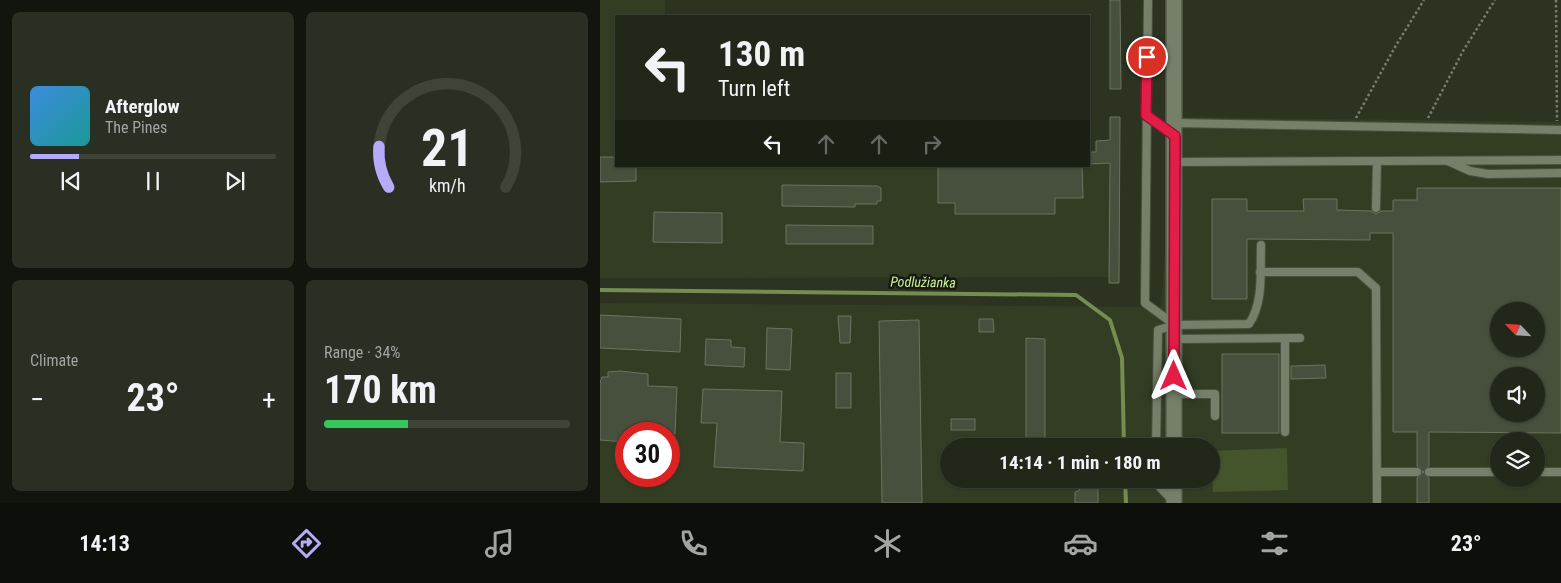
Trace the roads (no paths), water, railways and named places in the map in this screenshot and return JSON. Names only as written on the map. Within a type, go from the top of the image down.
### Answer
[{"type":"street","points":[[1174,0],[1174,438]]},
{"type":"street","points":[[1174,488],[1174,503]]},
{"type":"lane","points":[[1148,0],[1145,303],[1175,332]]},
{"type":"lane","points":[[1146,115],[1175,129],[1352,127],[1559,130]]},
{"type":"lane","points":[[1376,208],[1377,160]]},
{"type":"lane","points":[[1446,160],[1470,172],[1488,174],[1561,172]]},
{"type":"lane","points":[[1175,162],[1561,160]]},
{"type":"lane","points":[[1175,332],[1248,324],[1256,314],[1261,245]]},
{"type":"lane","points":[[1260,272],[1358,272],[1376,288],[1377,503]]},
{"type":"lane","points":[[1156,438],[1158,330],[1300,338]]},
{"type":"lane","points":[[1285,338],[1285,432]]},
{"type":"lane","points":[[1174,394],[1216,394],[1215,416]]},
{"type":"lane","points":[[1377,472],[1417,472]]},
{"type":"lane","points":[[1429,472],[1490,472]]},
{"type":"lane","points":[[1545,472],[1561,472]]},
{"type":"lane","points":[[1160,488],[1174,503]]},
{"type":"waterway","name":"Podlužianka","points":[[600,290],[1076,295],[1110,320],[1122,358],[1124,438]]},
{"type":"waterway","name":"Podlužianka","points":[[1125,488],[1126,503]]}]
